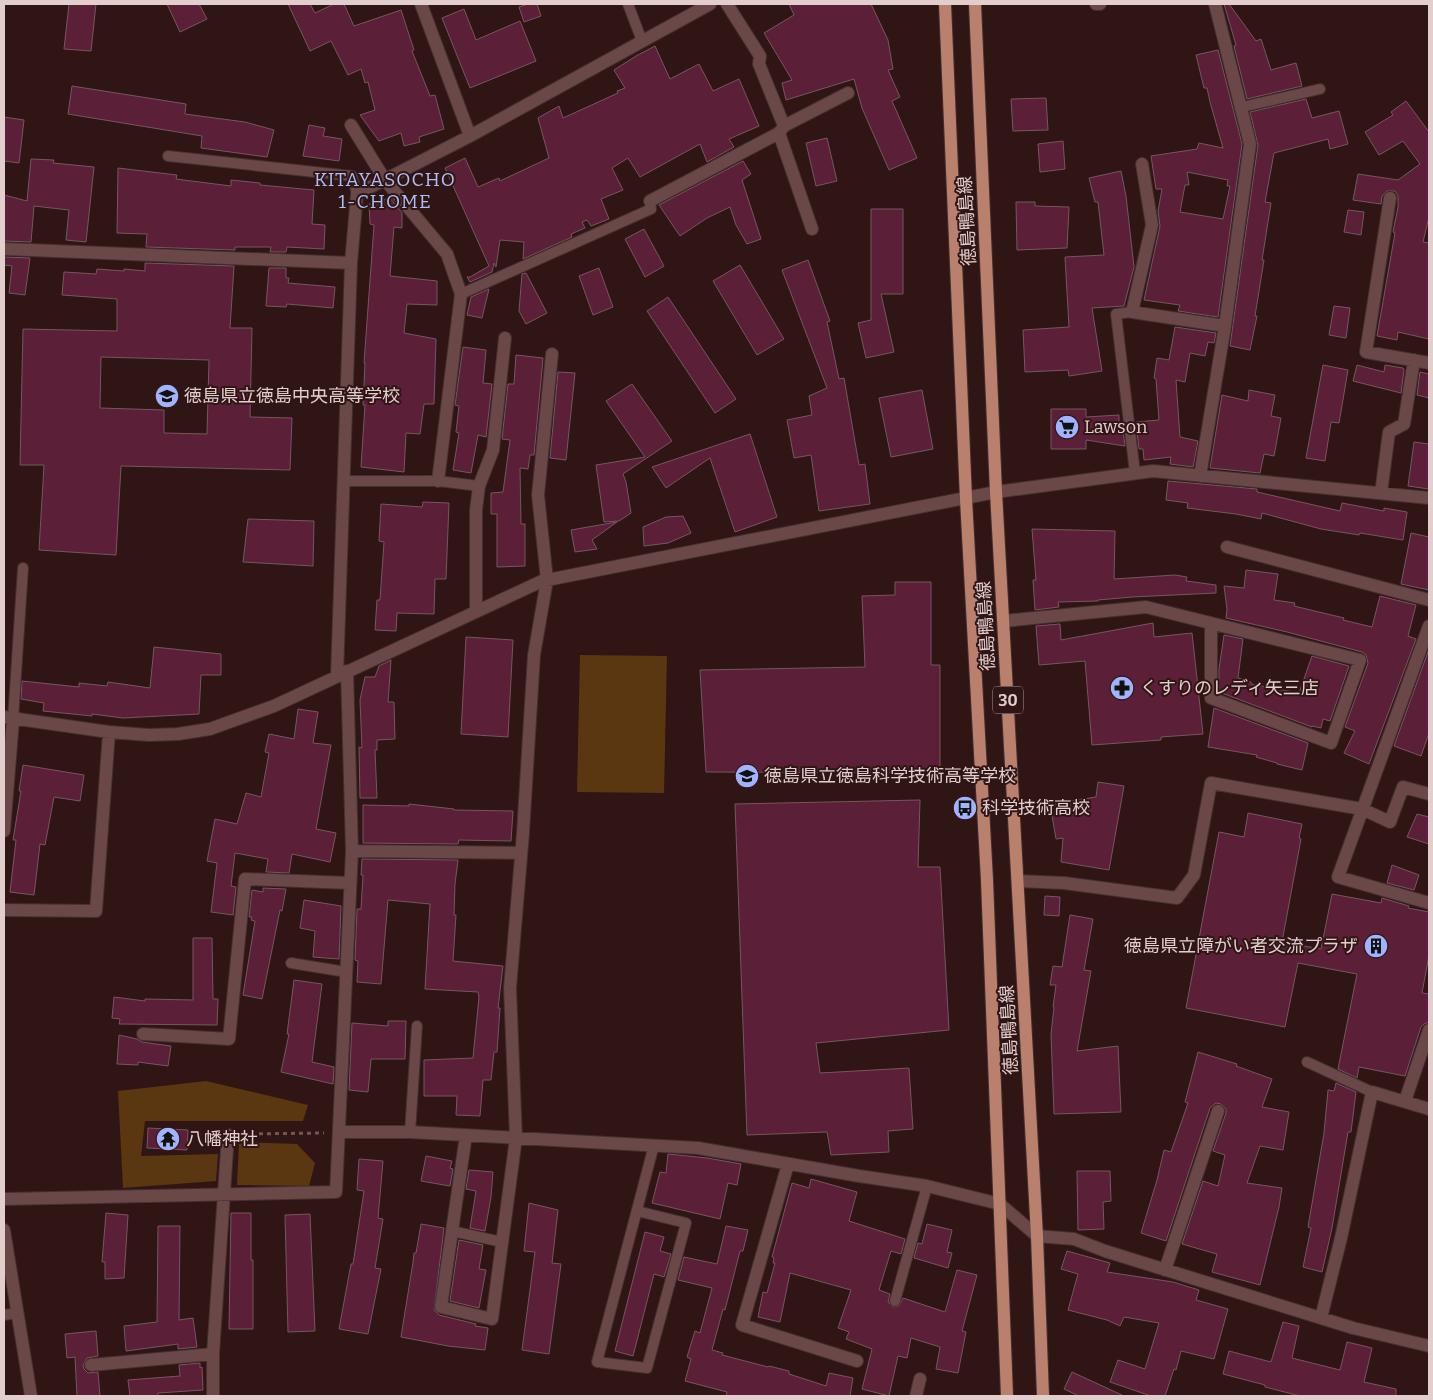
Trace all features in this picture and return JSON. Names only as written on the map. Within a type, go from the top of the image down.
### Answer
[{"type":"main road","name":"徳島鴨島線","points":[[945,4],[966,499],[987,880],[1007,1396]]},
{"type":"main road","name":"徳島鴨島線","points":[[977,4],[996,492],[1037,1236],[1043,1396]]},
{"type":"street","points":[[421,4],[470,136]]},
{"type":"street","points":[[4,1199],[336,1192],[352,851],[342,674],[344,481],[351,263],[357,194],[470,136],[710,4]]},
{"type":"street","points":[[727,4],[760,56],[759,64],[812,229]]},
{"type":"street","points":[[1200,476],[1225,326],[1250,144],[1215,4]]},
{"type":"street","points":[[650,201],[848,93]]},
{"type":"street","points":[[351,125],[385,180],[447,254],[460,294],[438,481]]},
{"type":"street","points":[[1142,164],[1152,225],[1132,312],[1225,326]]},
{"type":"street","points":[[1390,198],[1366,352],[1429,362]]},
{"type":"street","points":[[6,249],[351,263]]},
{"type":"street","points":[[476,612],[476,510],[479,486],[493,450],[505,338]]},
{"type":"street","points":[[466,1135],[441,1307],[492,1319],[516,1138],[510,988],[534,655],[547,580],[538,495],[552,354]]},
{"type":"street","points":[[1381,493],[1388,432],[1404,424],[1414,360]]},
{"type":"street","points":[[4,831],[8,718],[108,732],[148,735],[178,734],[210,729],[274,706],[547,580],[996,492],[1153,471],[1429,498]]},
{"type":"street","points":[[1227,547],[1429,600]]},
{"type":"street","points":[[1004,621],[1146,607],[1211,623],[1360,660],[1331,743],[1211,698],[1211,623]]},
{"type":"street","points":[[1429,626],[1338,877],[1429,903]]},
{"type":"street","points":[[4,910],[96,912],[108,732]]},
{"type":"street","points":[[1018,881],[1064,883],[1177,898],[1194,876],[1211,783],[1362,809],[1390,822],[1403,787],[1429,794]]},
{"type":"street","points":[[352,851],[521,853]]},
{"type":"street","points":[[143,1034],[229,1039],[244,879],[350,883]]},
{"type":"street","points":[[1405,1101],[1429,1030]]},
{"type":"street","points":[[1321,1318],[1342,1238],[1372,1092],[1429,1109]]},
{"type":"street","points":[[1165,1270],[1218,1111]]},
{"type":"street","points":[[339,1132],[410,1132],[698,1148],[927,1186],[1000,1204],[1037,1236],[1074,1239],[1105,1251],[1353,1328],[1429,1346]]},
{"type":"street","points":[[213,1396],[228,1134]]},
{"type":"street","points":[[788,1164],[742,1325],[857,1361]]},
{"type":"street","points":[[4,1230],[31,1396]]},
{"type":"street","points":[[92,1366],[214,1354]]},
{"type":"street","points":[[916,1396],[920,1379]]},
{"type":"lane","points":[[628,4],[642,42]]},
{"type":"lane","points":[[1242,107],[1320,89]]},
{"type":"lane","points":[[168,156],[352,176],[357,194]]},
{"type":"lane","points":[[460,294],[651,209],[650,201]]},
{"type":"lane","points":[[1132,312],[1116,314],[1134,473]]},
{"type":"lane","points":[[344,481],[438,481],[479,486]]},
{"type":"lane","points":[[8,718],[24,568]]},
{"type":"lane","points":[[292,963],[346,972]]},
{"type":"lane","points":[[410,1132],[418,1026]]},
{"type":"lane","points":[[1307,1062],[1372,1092]]},
{"type":"lane","points":[[637,1211],[686,1224],[647,1368],[597,1362],[654,1145]]},
{"type":"lane","points":[[895,1301],[927,1186]]},
{"type":"lane","points":[[452,1231],[502,1242]]},
{"type":"lane","points":[[4,1315],[18,1313]]},
{"type":"path","points":[[197,1135],[339,1132]]},
{"type":"shaded area","points":[[580,655],[667,656],[664,793],[577,792]]},
{"type":"shaded area","points":[[206,1081],[308,1105],[303,1121],[145,1121],[141,1156],[218,1154],[216,1181],[123,1188],[118,1091]]},
{"type":"shaded area","points":[[239,1142],[297,1144],[315,1163],[309,1186],[237,1185]]},
{"type":"building","points":[[69,4],[96,4],[91,51],[64,49]]},
{"type":"building","points":[[167,4],[199,4],[207,19],[180,32]]},
{"type":"building","points":[[288,4],[310,4],[315,13],[334,4],[344,4],[354,26],[401,10],[414,50],[412,51],[430,96],[435,95],[444,129],[419,137],[420,142],[404,146],[401,133],[379,141],[360,115],[375,110],[368,82],[365,83],[361,69],[348,75],[331,41],[310,51]]},
{"type":"building","points":[[537,4],[541,16],[524,22],[519,7]]},
{"type":"building","points":[[789,4],[871,4],[888,40],[893,69],[888,70],[900,97],[892,101],[917,158],[889,170],[862,108],[854,79],[786,100],[782,83],[792,80],[764,33],[794,15]]},
{"type":"building","points":[[1224,4],[1229,4],[1256,41],[1261,39],[1271,70],[1296,63],[1302,86],[1247,99],[1234,46],[1236,45]]},
{"type":"building","points":[[464,9],[476,40],[520,21],[536,61],[470,88],[442,18]]},
{"type":"building","points":[[655,46],[670,79],[699,64],[713,91],[739,79],[759,126],[729,139],[734,147],[707,162],[700,144],[640,177],[628,158],[612,168],[623,190],[601,199],[609,219],[591,226],[587,220],[582,222],[585,228],[571,234],[572,237],[523,259],[524,242],[500,240],[496,267],[494,263],[492,272],[470,282],[467,277],[489,266],[445,168],[465,158],[478,187],[499,178],[500,181],[549,158],[538,118],[559,106],[563,118],[618,93],[617,91],[625,88],[614,70]]},
{"type":"building","points":[[1218,50],[1242,144],[1218,317],[1178,311],[1180,305],[1144,300],[1160,226],[1158,211],[1162,189],[1156,189],[1151,156],[1197,149],[1199,143],[1223,148],[1207,88],[1204,88],[1196,55]],"holes":[[[1187,172],[1228,180],[1227,186],[1230,186],[1223,219],[1180,212],[1185,185],[1189,185]]]},
{"type":"building","points":[[72,86],[186,104],[185,114],[245,122],[274,130],[267,157],[201,148],[202,136],[68,114]]},
{"type":"building","points":[[1046,98],[1048,130],[1013,131],[1011,99]]},
{"type":"building","points":[[1306,99],[1312,118],[1339,111],[1348,144],[1330,149],[1328,139],[1274,153],[1265,202],[1271,203],[1255,316],[1257,316],[1250,350],[1230,346],[1258,145],[1250,112]]},
{"type":"building","points":[[1406,101],[1429,132],[1429,217],[1423,242],[1429,243],[1429,339],[1398,332],[1397,340],[1377,336],[1395,233],[1393,232],[1398,207],[1398,196],[1395,191],[1387,191],[1382,196],[1381,204],[1353,200],[1358,174],[1398,180],[1420,164],[1403,141],[1379,155],[1365,132],[1393,115],[1391,112]]},
{"type":"building","points":[[4,117],[24,120],[19,163],[4,161]]},
{"type":"building","points":[[309,125],[325,128],[323,136],[342,139],[339,161],[303,156]]},
{"type":"building","points":[[827,138],[837,181],[816,186],[806,143]]},
{"type":"building","points":[[1063,141],[1065,169],[1040,172],[1038,144]]},
{"type":"building","points":[[31,159],[54,160],[53,163],[94,167],[86,242],[66,240],[69,210],[34,206],[31,242],[4,241],[4,195],[27,201]]},
{"type":"building","points":[[743,161],[751,174],[742,180],[761,239],[747,244],[736,225],[730,207],[707,218],[680,236],[659,205]]},
{"type":"building","points":[[118,168],[177,175],[176,179],[231,186],[231,180],[314,190],[312,224],[325,225],[324,249],[287,247],[286,252],[270,252],[271,247],[235,247],[235,250],[146,247],[147,234],[117,233]]},
{"type":"building","points":[[1121,171],[1126,196],[1134,267],[1124,306],[1092,308],[1102,371],[1069,376],[1068,370],[1025,372],[1023,330],[1069,327],[1065,257],[1104,255],[1098,202],[1095,202],[1089,178]]},
{"type":"building","points":[[390,198],[402,213],[402,228],[394,227],[390,276],[437,281],[437,305],[407,304],[404,333],[436,339],[434,404],[424,404],[420,434],[406,433],[404,472],[361,467],[365,405],[363,405],[364,363],[374,225],[370,224],[369,204]]},
{"type":"building","points":[[1016,202],[1035,202],[1035,206],[1069,207],[1067,248],[1017,250]]},
{"type":"building","points":[[871,209],[903,209],[903,294],[881,294],[894,352],[866,358],[858,323],[871,320]]},
{"type":"building","points":[[1348,210],[1364,212],[1361,235],[1344,232]]},
{"type":"building","points":[[644,229],[664,266],[645,277],[625,239]]},
{"type":"building","points":[[4,257],[30,258],[25,295],[9,293],[12,266],[4,265]]},
{"type":"building","points":[[808,260],[830,321],[827,322],[839,379],[844,378],[859,465],[865,464],[870,504],[819,511],[811,455],[794,458],[787,420],[812,415],[809,396],[827,388],[782,270]]},
{"type":"building","points":[[145,263],[234,266],[230,328],[252,328],[250,417],[292,418],[290,470],[121,466],[116,555],[39,550],[44,465],[20,465],[23,329],[117,331],[117,299],[62,295],[64,272],[96,274],[97,269],[145,271]],"holes":[[[101,357],[209,360],[207,434],[164,433],[164,410],[100,408]]]},
{"type":"building","points":[[740,265],[784,339],[757,355],[713,281]]},
{"type":"building","points":[[269,268],[286,268],[286,278],[289,278],[288,283],[335,287],[333,308],[287,304],[286,307],[266,306]]},
{"type":"building","points":[[599,268],[613,307],[593,315],[579,276]]},
{"type":"building","points":[[526,273],[547,313],[526,324],[519,311],[522,274]]},
{"type":"building","points":[[489,289],[482,318],[467,315],[471,297]]},
{"type":"building","points":[[668,297],[736,399],[715,413],[647,311]]},
{"type":"building","points":[[1334,306],[1350,308],[1346,338],[1329,335]]},
{"type":"building","points":[[1175,327],[1216,333],[1214,343],[1208,342],[1205,356],[1190,353],[1185,382],[1176,380],[1180,437],[1198,441],[1193,467],[1170,464],[1171,457],[1144,460],[1143,449],[1139,449],[1136,422],[1159,420],[1156,379],[1154,378],[1157,358],[1169,360]]},
{"type":"building","points":[[463,347],[486,350],[483,383],[492,384],[486,437],[478,435],[471,473],[453,470],[459,433],[456,432],[459,406],[455,405]]},
{"type":"building","points":[[516,355],[543,358],[534,455],[530,455],[528,469],[520,468],[521,524],[525,524],[525,566],[497,567],[497,514],[491,514],[491,493],[503,492],[510,440],[502,439],[508,384],[514,384]]},
{"type":"building","points":[[1323,365],[1348,370],[1339,423],[1331,422],[1325,461],[1306,458]]},
{"type":"building","points":[[1357,365],[1384,372],[1385,365],[1403,368],[1401,393],[1353,381]]},
{"type":"building","points":[[558,372],[575,373],[566,460],[550,458]]},
{"type":"building","points":[[1420,372],[1429,374],[1429,398],[1417,395]]},
{"type":"building","points":[[632,384],[672,441],[623,474],[631,513],[619,521],[604,522],[596,465],[645,457],[606,401]]},
{"type":"building","points":[[922,390],[933,449],[891,457],[879,398]]},
{"type":"building","points":[[1249,390],[1275,395],[1271,416],[1281,418],[1274,456],[1264,454],[1260,473],[1210,468],[1222,395],[1248,401]]},
{"type":"building","points":[[1051,409],[1086,409],[1086,417],[1119,415],[1119,424],[1122,423],[1125,446],[1086,440],[1086,449],[1051,449]]},
{"type":"building","points":[[750,434],[777,517],[735,532],[710,458],[666,488],[652,467]]},
{"type":"building","points":[[1414,442],[1429,444],[1429,489],[1408,486]]},
{"type":"building","points":[[1168,481],[1257,489],[1257,492],[1340,511],[1342,503],[1384,511],[1384,508],[1407,512],[1403,540],[1321,529],[1262,513],[1261,519],[1187,508],[1188,503],[1166,500]]},
{"type":"building","points":[[423,502],[449,503],[446,579],[435,579],[434,614],[397,613],[396,631],[375,630],[377,600],[380,600],[384,542],[379,541],[381,504],[422,507]]},
{"type":"building","points":[[683,516],[691,533],[668,543],[644,546],[643,527],[666,517]]},
{"type":"building","points":[[248,519],[314,521],[313,566],[243,562]]},
{"type":"building","points":[[617,522],[592,540],[597,549],[575,552],[571,530]]},
{"type":"building","points":[[1032,529],[1115,531],[1114,579],[1175,575],[1187,577],[1186,581],[1216,585],[1216,593],[1058,602],[1059,607],[1035,610],[1033,580],[1036,580]]},
{"type":"building","points":[[1411,533],[1429,537],[1429,590],[1401,584]]},
{"type":"building","points":[[1246,570],[1278,574],[1274,600],[1295,603],[1294,606],[1372,627],[1380,596],[1416,605],[1408,636],[1416,639],[1369,764],[1344,753],[1355,731],[1345,727],[1368,663],[1366,655],[1362,652],[1287,632],[1226,618],[1227,609],[1224,586],[1244,588]]},
{"type":"building","points":[[895,582],[931,582],[931,665],[940,665],[940,773],[706,772],[700,670],[865,667],[862,596],[895,595]]},
{"type":"building","points":[[1153,623],[1154,637],[1192,633],[1203,734],[1161,737],[1161,740],[1092,745],[1085,661],[1039,665],[1036,626],[1060,624],[1061,640]]},
{"type":"building","points":[[1224,635],[1243,639],[1238,678],[1251,682],[1251,684],[1299,693],[1312,656],[1349,666],[1330,721],[1323,719],[1321,728],[1312,727],[1219,692],[1219,669]]},
{"type":"building","points":[[466,637],[513,640],[508,737],[461,734]]},
{"type":"building","points":[[154,647],[221,654],[221,675],[201,675],[199,714],[123,718],[92,714],[92,716],[43,711],[44,703],[21,699],[22,681],[79,687],[79,683],[107,686],[108,682],[150,688]]},
{"type":"building","points":[[1429,649],[1429,733],[1421,756],[1394,746]]},
{"type":"building","points":[[391,660],[388,702],[394,702],[395,739],[377,740],[377,750],[375,750],[377,798],[360,798],[359,747],[362,748],[360,700],[365,677],[375,677],[379,666]]},
{"type":"building","points":[[1214,708],[1308,743],[1302,770],[1256,757],[1257,755],[1208,747]]},
{"type":"building","points":[[298,709],[318,712],[313,743],[331,745],[316,829],[336,833],[330,862],[292,854],[289,873],[266,872],[268,859],[235,853],[231,886],[236,887],[233,915],[211,912],[217,863],[207,861],[215,819],[237,824],[246,793],[261,797],[269,753],[265,752],[269,734],[294,739]]},
{"type":"building","points":[[23,765],[84,775],[80,801],[54,797],[45,845],[40,844],[34,895],[10,892],[16,840],[13,840]]},
{"type":"building","points":[[1098,782],[1124,786],[1109,870],[1061,862],[1063,838],[1056,839],[1050,804],[1096,797]]},
{"type":"building","points":[[920,800],[918,867],[940,867],[949,1030],[816,1043],[820,1073],[909,1068],[913,1129],[888,1131],[889,1152],[831,1155],[827,1132],[747,1135],[735,804]]},
{"type":"building","points":[[409,804],[454,810],[513,811],[511,841],[459,840],[458,844],[363,843],[363,805],[409,806]]},
{"type":"building","name":"徳島県立障がい者交流プラザ","points":[[1248,813],[1302,824],[1299,838],[1301,839],[1282,942],[1321,949],[1332,894],[1381,903],[1382,898],[1409,906],[1408,908],[1429,912],[1429,955],[1422,993],[1429,994],[1429,1022],[1421,1027],[1405,1076],[1359,1067],[1357,1078],[1338,1069],[1357,974],[1298,963],[1285,1027],[1186,1008],[1219,832],[1244,837]]},
{"type":"building","points":[[1417,814],[1429,817],[1429,844],[1407,837]]},
{"type":"building","points":[[362,859],[458,860],[455,884],[454,915],[456,915],[453,961],[503,966],[498,1008],[500,1008],[497,1052],[494,1052],[491,1080],[483,1080],[480,1116],[456,1115],[457,1096],[424,1096],[424,1060],[473,1058],[479,997],[478,992],[425,989],[430,904],[388,900],[381,984],[357,982],[358,961],[355,960],[357,909],[361,909]]},
{"type":"building","points":[[1392,865],[1419,875],[1414,890],[1387,883]]},
{"type":"building","points":[[263,888],[286,889],[262,999],[243,995],[255,921],[251,920],[252,917],[249,917],[252,890],[263,892]]},
{"type":"building","points":[[1045,896],[1060,897],[1059,916],[1044,915]]},
{"type":"building","points":[[304,900],[341,906],[339,959],[313,957],[315,931],[300,928]]},
{"type":"building","points":[[1070,915],[1093,919],[1084,970],[1091,971],[1077,1051],[1118,1046],[1121,1112],[1054,1114],[1051,1034],[1056,985],[1050,985],[1053,966],[1062,967]]},
{"type":"building","points":[[193,938],[212,938],[213,999],[218,999],[217,1025],[119,1024],[120,1019],[112,1018],[114,997],[145,1001],[145,999],[193,1000]]},
{"type":"building","points":[[294,980],[322,984],[312,1062],[334,1067],[333,1084],[281,1072],[289,1034],[287,1034]]},
{"type":"building","points":[[388,1021],[406,1021],[405,1059],[371,1059],[368,1092],[349,1090],[352,1023],[388,1026]]},
{"type":"building","points":[[119,1035],[142,1042],[171,1046],[168,1066],[138,1062],[138,1065],[117,1064]]},
{"type":"building","points":[[1198,1052],[1237,1064],[1236,1066],[1272,1079],[1262,1107],[1289,1112],[1283,1150],[1260,1146],[1247,1183],[1282,1188],[1260,1285],[1212,1272],[1217,1254],[1182,1244],[1203,1181],[1218,1186],[1225,1155],[1213,1151],[1226,1113],[1226,1109],[1221,1104],[1216,1103],[1210,1108],[1166,1241],[1141,1233],[1164,1150],[1171,1152],[1188,1103],[1185,1102]]},
{"type":"building","points":[[1336,1083],[1356,1092],[1351,1132],[1348,1132],[1332,1228],[1322,1272],[1303,1267],[1311,1228],[1308,1227],[1324,1133],[1328,1090],[1334,1091]]},
{"type":"building","name":"八幡神社","points":[[148,1128],[188,1130],[187,1150],[147,1148]]},
{"type":"building","points":[[668,1154],[741,1164],[737,1185],[728,1183],[720,1219],[652,1203],[660,1172],[666,1173]]},
{"type":"building","points":[[426,1156],[452,1161],[450,1168],[453,1169],[450,1186],[421,1181]]},
{"type":"building","points":[[359,1159],[383,1161],[378,1218],[383,1219],[375,1268],[381,1269],[368,1334],[339,1329],[351,1264],[353,1264],[364,1191],[357,1190]]},
{"type":"building","points":[[469,1170],[493,1172],[485,1231],[470,1228],[476,1191],[466,1189]]},
{"type":"building","points":[[1077,1171],[1110,1171],[1111,1201],[1103,1202],[1104,1229],[1078,1230]]},
{"type":"building","points":[[811,1179],[857,1192],[849,1221],[905,1239],[901,1254],[891,1251],[879,1290],[890,1294],[888,1302],[893,1307],[899,1306],[903,1298],[945,1312],[957,1270],[977,1275],[962,1331],[966,1332],[958,1373],[936,1369],[940,1347],[911,1338],[907,1358],[898,1356],[889,1396],[862,1389],[872,1349],[846,1339],[849,1332],[838,1328],[851,1290],[790,1273],[780,1322],[758,1317],[763,1292],[767,1293],[775,1263],[773,1263],[774,1258],[772,1257],[792,1183],[809,1188]]},
{"type":"building","points":[[529,1203],[558,1210],[552,1263],[561,1264],[549,1354],[522,1350],[535,1252],[524,1251]]},
{"type":"building","points":[[106,1213],[128,1215],[124,1278],[105,1279],[105,1262],[102,1262]]},
{"type":"building","points":[[231,1213],[251,1213],[253,1329],[229,1329]]},
{"type":"building","points":[[310,1214],[315,1331],[288,1332],[285,1215]]},
{"type":"building","points":[[421,1224],[444,1228],[434,1310],[439,1315],[488,1328],[485,1350],[448,1346],[401,1337],[414,1253],[416,1253]]},
{"type":"building","points":[[927,1224],[952,1230],[947,1252],[952,1253],[948,1268],[914,1258],[918,1243],[922,1244]]},
{"type":"building","points":[[158,1226],[180,1226],[179,1320],[193,1318],[197,1347],[178,1349],[178,1344],[126,1351],[124,1326],[157,1322]]},
{"type":"building","points":[[726,1226],[748,1230],[743,1251],[740,1251],[725,1310],[723,1309],[712,1350],[723,1353],[722,1355],[789,1371],[789,1374],[826,1386],[829,1373],[853,1378],[850,1396],[726,1396],[727,1392],[685,1381],[691,1359],[687,1357],[695,1331],[700,1333],[712,1288],[678,1280],[684,1257],[717,1264]]},
{"type":"building","points":[[645,1232],[664,1237],[660,1251],[671,1254],[664,1277],[654,1274],[633,1356],[615,1351]]},
{"type":"building","points":[[459,1240],[483,1245],[479,1269],[486,1270],[479,1308],[450,1301]]},
{"type":"building","points":[[1067,1251],[1110,1263],[1107,1272],[1173,1282],[1199,1290],[1196,1300],[1228,1309],[1214,1359],[1181,1351],[1176,1370],[1174,1369],[1165,1396],[1151,1396],[1110,1382],[1118,1360],[1145,1369],[1159,1323],[1124,1317],[1120,1326],[1107,1320],[1068,1310],[1078,1274],[1061,1269]]},
{"type":"building","points":[[1283,1322],[1299,1326],[1292,1358],[1340,1370],[1347,1342],[1372,1348],[1364,1382],[1396,1389],[1396,1396],[1300,1396],[1223,1374],[1229,1351],[1271,1362]]},
{"type":"building","points":[[96,1331],[98,1356],[87,1358],[83,1365],[88,1373],[98,1372],[100,1396],[77,1396],[75,1357],[67,1358],[65,1334]]},
{"type":"building","points":[[200,1363],[200,1368],[202,1367],[203,1390],[158,1393],[158,1396],[130,1396],[128,1380],[180,1376],[179,1365]]},
{"type":"building","points":[[1072,1372],[1124,1396],[1079,1396],[1064,1389]]},
{"type":"place","name":"徳島県立徳島中央高等学校","points":[[167,396]]},
{"type":"place","name":"Lawson","points":[[1067,427]]},
{"type":"place","name":"くすりのレディ矢三店","points":[[1122,688]]},
{"type":"place","name":"徳島県立徳島科学技術高等学校","points":[[747,776]]},
{"type":"place","name":"科学技術高校","points":[[965,808]]},
{"type":"place","name":"徳島県立障がい者交流プラザ","points":[[1376,946]]},
{"type":"place","name":"八幡神社","points":[[168,1139]]},
{"type":"district","name":"KITAYASOCHO 1-CHOME","points":[[385,190]]}]
